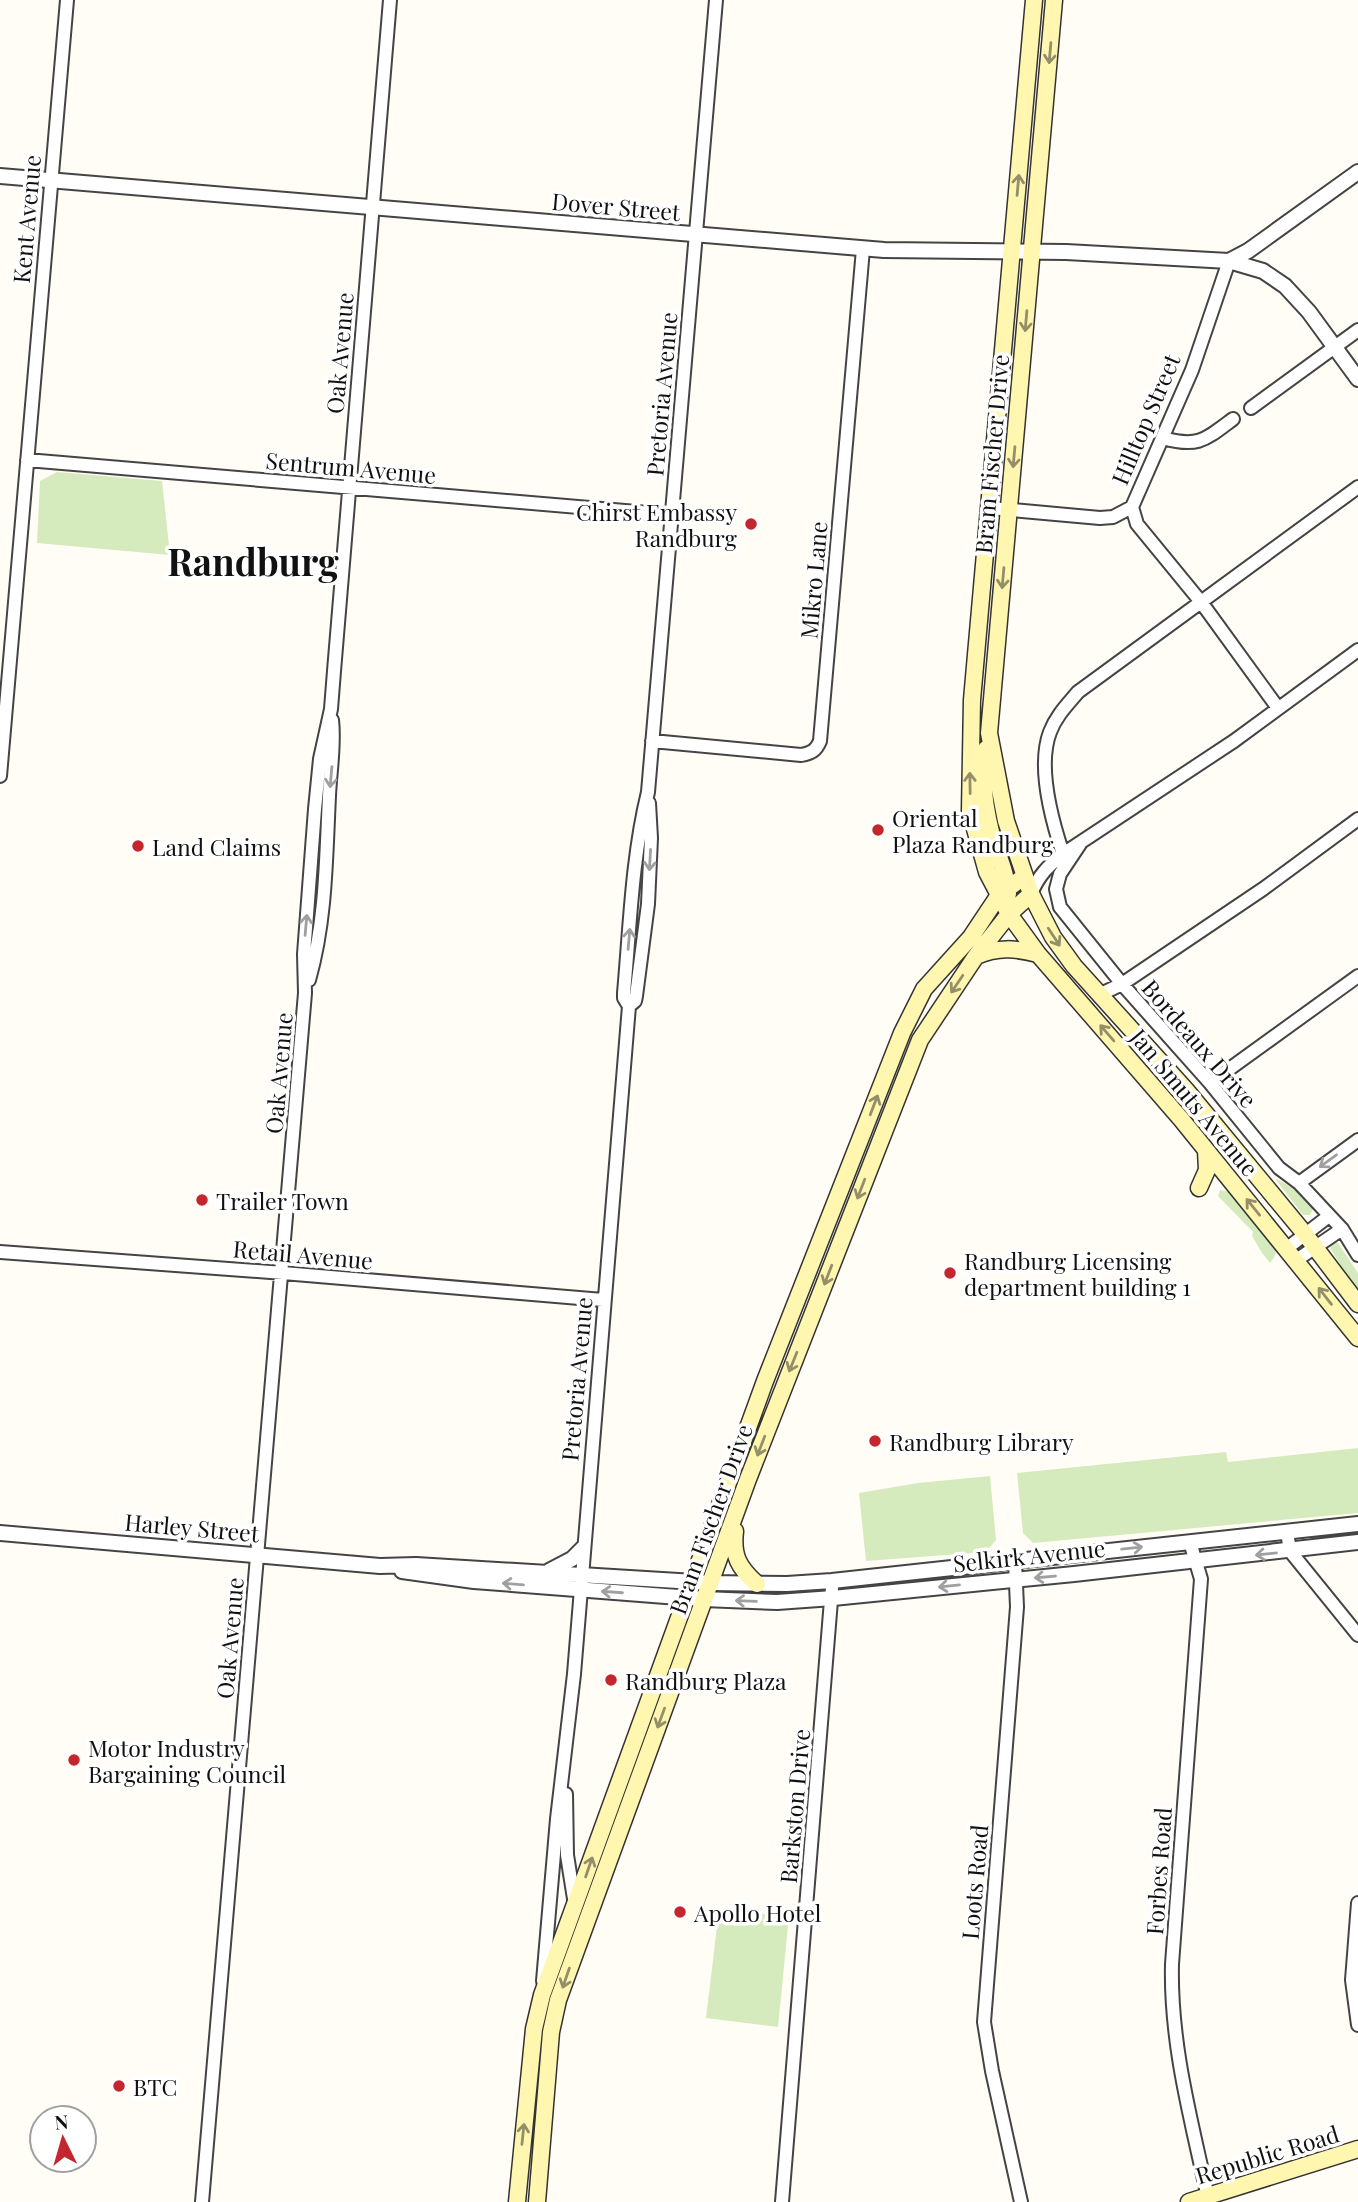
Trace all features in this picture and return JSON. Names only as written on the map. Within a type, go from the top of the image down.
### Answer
[{"type":"main road","name":"Bram Fischer Drive","points":[[1003,891],[987,872],[970,811],[969,783],[972,699],[1034,0]]},
{"type":"main road","name":"Bram Fischer Drive","points":[[517,2202],[534,2029],[542,1995],[770,1368],[902,1033],[924,989],[971,937],[1003,891],[1025,876],[1006,821],[989,733],[1054,0]]},
{"type":"main road","points":[[989,733],[984,757],[983,785],[1003,891]]},
{"type":"main road","points":[[924,989],[982,905],[987,872]]},
{"type":"main road","name":"Jan Smuts Avenue","points":[[1025,876],[1053,937],[1074,966],[1186,1090],[1305,1234],[1358,1304]]},
{"type":"main road","name":"Jan Smuts Avenue","points":[[1003,891],[1009,914],[1038,954],[1206,1150],[1358,1338]]},
{"type":"main road","name":"Bram Fischer Drive","points":[[537,2202],[551,2032],[558,2000],[787,1377],[920,1040],[976,956],[1009,914],[1031,894]]},
{"type":"main road","points":[[976,956],[990,950],[1009,948],[1038,954]]},
{"type":"main road","points":[[1199,1188],[1207,1170],[1206,1150]]},
{"type":"main road","points":[[737,1515],[733,1543],[736,1559],[741,1569],[757,1584]]},
{"type":"main road","name":"Republic Road","points":[[1189,2202],[1208,2199],[1358,2149]]},
{"type":"street","name":"Kent Avenue","points":[[0,776],[67,0]]},
{"type":"street","name":"Oak Avenue","points":[[202,2202],[305,993],[318,943],[322,908],[333,740],[331,709],[390,0]]},
{"type":"street","name":"Pretoria Avenue","points":[[542,1995],[556,1819],[566,1755],[629,1006],[636,996],[648,904],[651,838],[648,792],[716,0]]},
{"type":"street","points":[[1229,261],[1248,251],[1358,172]]},
{"type":"street","name":"Dover Street","points":[[0,176],[863,249],[1093,253],[1229,261],[1263,271],[1285,286],[1309,312],[1358,379]]},
{"type":"street","name":"Mikro Lane","points":[[652,741],[801,755],[814,751],[820,741],[863,249]]},
{"type":"street","name":"Hilltop Street","points":[[1229,261],[1192,370],[1132,508],[1137,524],[1201,602],[1278,708]]},
{"type":"street","points":[[1251,408],[1358,330]]},
{"type":"street","points":[[1163,438],[1194,443],[1208,438],[1233,419]]},
{"type":"street","name":"Sentrum Avenue","points":[[27,460],[672,515]]},
{"type":"street","points":[[1063,854],[1054,827],[1045,755],[1049,734],[1059,713],[1078,692],[1358,488]]},
{"type":"street","points":[[990,508],[1100,517],[1113,517],[1132,508]]},
{"type":"street","points":[[1031,894],[1037,879],[1063,854],[1234,741],[1358,650]]},
{"type":"street","points":[[1101,994],[1122,984],[1263,889],[1358,820]]},
{"type":"street","name":"Bordeaux Drive","points":[[1080,844],[1060,874],[1056,889],[1060,907],[1279,1168],[1299,1183],[1342,1229],[1358,1255]]},
{"type":"street","points":[[1025,876],[1046,868]]},
{"type":"street","points":[[1210,1083],[1358,976]]},
{"type":"street","points":[[1299,1183],[1358,1140]]},
{"type":"street","points":[[1291,1255],[1305,1234],[1329,1216]]},
{"type":"street","points":[[1291,1255],[1316,1248],[1342,1229]]},
{"type":"street","name":"Retail Avenue","points":[[0,1252],[603,1300]]},
{"type":"street","name":"Selkirk Avenue","points":[[692,1582],[757,1584],[832,1581],[1358,1524]]},
{"type":"street","points":[[1287,1532],[1290,1551],[1358,1635]]},
{"type":"street","name":"Harley Street","points":[[0,1534],[380,1566],[427,1576],[581,1582],[692,1582]]},
{"type":"street","name":"Forbes Road","points":[[1190,1542],[1200,1579],[1171,2006],[1180,2066],[1208,2199]]},
{"type":"street","name":"Selkirk Avenue","points":[[704,1599],[777,1602],[832,1598],[1358,1542]]},
{"type":"street","points":[[544,1572],[560,1567],[583,1548]]},
{"type":"street","name":"Loots Road","points":[[1015,1561],[1018,1600],[984,2022],[1021,2202]]},
{"type":"street","name":"Harley Street","points":[[380,1566],[416,1564],[544,1572],[581,1582],[704,1599]]},
{"type":"street","name":"Barkston Drive","points":[[782,2202],[832,1581]]},
{"type":"street","name":"Pretoria Avenue","points":[[566,1755],[567,1855],[581,1934]]},
{"type":"street","points":[[1358,1903],[1352,1980],[1358,2025]]},
{"type":"green space","points":[[57,472],[162,481],[170,555],[37,543],[40,481]]},
{"type":"green space","points":[[1277,1179],[1302,1194],[1313,1209],[1310,1215],[1303,1215]]},
{"type":"green space","points":[[1220,1190],[1233,1192],[1276,1248],[1270,1263],[1252,1236],[1253,1232],[1218,1196]]},
{"type":"green space","points":[[1336,1240],[1358,1273],[1358,1294],[1329,1246]]},
{"type":"green space","points":[[1358,1448],[1358,1513],[1033,1543],[1023,1533],[1017,1473],[1226,1452],[1228,1462]]},
{"type":"green space","points":[[990,1476],[996,1540],[986,1552],[866,1561],[859,1493],[918,1483]]},
{"type":"green space","points":[[719,1910],[789,1916],[778,2027],[706,2018]]},
{"type":"place","name":"Chirst Embassy Randburg","points":[[751,524]]},
{"type":"place","name":"Oriental Plaza Randburg","points":[[878,830]]},
{"type":"place","name":"Land Claims","points":[[138,846]]},
{"type":"place","name":"Trailer Town","points":[[202,1200]]},
{"type":"place","name":"Randburg Licensing department building 1","points":[[950,1273]]},
{"type":"place","name":"Randburg Library","points":[[875,1441]]},
{"type":"place","name":"Randburg Plaza","points":[[611,1680]]},
{"type":"place","name":"Motor Industry Bargaining Council","points":[[74,1760]]},
{"type":"place","name":"Apollo Hotel","points":[[680,1912]]},
{"type":"place","name":"BTC","points":[[119,2086]]},
{"type":"district","name":"Randburg","points":[[253,560]]}]
